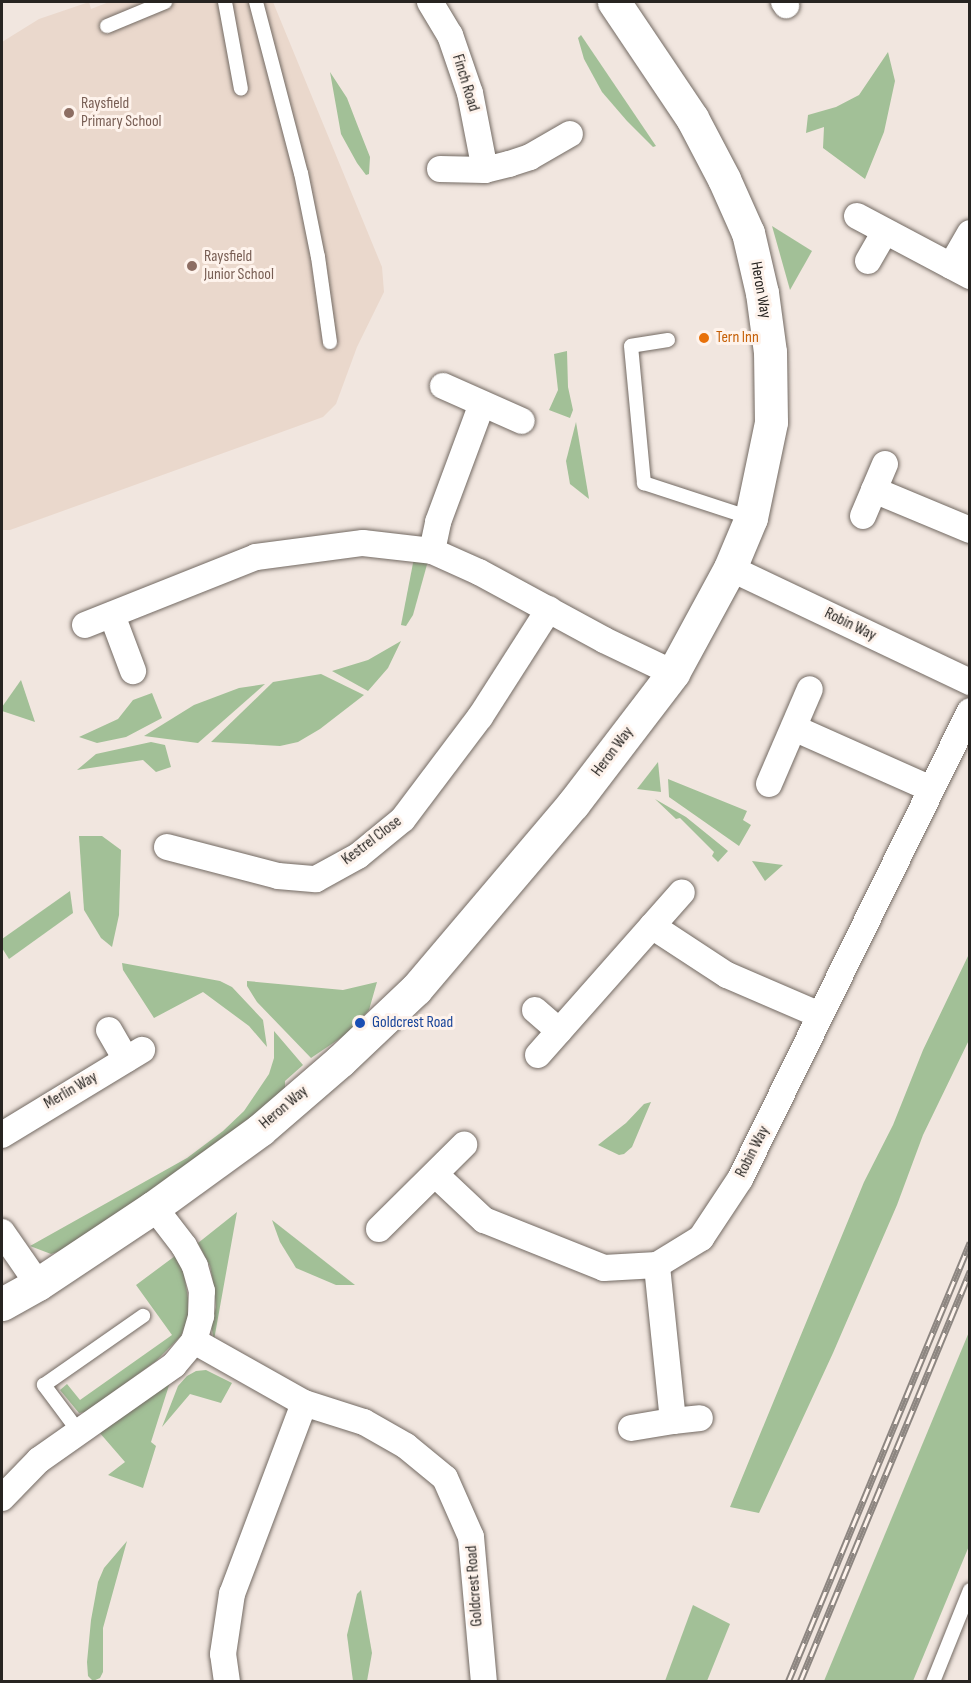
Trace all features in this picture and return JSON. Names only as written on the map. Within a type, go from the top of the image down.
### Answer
[{"type":"street","name":"Finch Road","points":[[430,2],[450,35],[470,93],[485,170]]},
{"type":"street","name":"Heron Way","points":[[2,1304],[38,1284],[154,1207],[260,1130],[340,1061],[416,989],[573,804],[673,673],[730,568],[751,518],[771,422],[770,352],[762,293],[748,233],[724,179],[692,118],[614,2]]},
{"type":"street","points":[[440,169],[485,170],[530,157],[570,134]]},
{"type":"street","points":[[857,216],[960,271],[969,233]]},
{"type":"street","points":[[868,261],[885,231]]},
{"type":"street","points":[[443,386],[522,421]]},
{"type":"street","points":[[432,551],[438,522],[482,404]]},
{"type":"street","points":[[862,516],[885,464]]},
{"type":"street","points":[[874,490],[969,530]]},
{"type":"street","points":[[85,626],[256,557],[363,543],[432,551],[673,673]]},
{"type":"street","name":"Robin Way","points":[[730,568],[969,682]]},
{"type":"street","name":"Kestrel Close","points":[[166,847],[278,876],[316,879],[358,856],[403,819],[480,717],[549,609]]},
{"type":"street","points":[[112,615],[133,671]]},
{"type":"street","points":[[769,784],[810,689]]},
{"type":"street","name":"Robin Way","points":[[436,1175],[484,1220],[604,1268],[657,1265],[701,1238],[740,1179],[929,788],[969,711]]},
{"type":"street","points":[[794,728],[929,788]]},
{"type":"street","points":[[538,1055],[682,892]]},
{"type":"street","points":[[652,926],[728,975],[820,1015]]},
{"type":"street","points":[[535,1010],[559,1031]]},
{"type":"street","name":"Merlin Way","points":[[2,1135],[134,1055],[109,1030]]},
{"type":"street","points":[[379,1229],[464,1145]]},
{"type":"street","points":[[2,1498],[39,1460],[174,1365],[194,1341],[201,1316],[202,1291],[195,1266],[184,1246],[154,1207]]},
{"type":"street","points":[[2,1232],[38,1284]]},
{"type":"street","points":[[657,1265],[673,1421]]},
{"type":"street","name":"Goldcrest Road","points":[[194,1341],[304,1403],[364,1422],[406,1446],[445,1478],[471,1537],[484,1682]]},
{"type":"street","points":[[227,1682],[223,1654],[232,1594],[304,1403]]},
{"type":"street","points":[[631,1428],[700,1418]]},
{"type":"lane","points":[[107,26],[165,2]]},
{"type":"lane","points":[[225,2],[241,89]]},
{"type":"lane","points":[[256,2],[301,173],[318,257],[330,342]]},
{"type":"lane","points":[[668,340],[631,346],[644,483],[751,518]]},
{"type":"lane","points":[[78,1432],[44,1385],[143,1316]]},
{"type":"lane","points":[[933,1682],[969,1590]]},
{"type":"shaded area","name":"Raysfield Junior School","points":[[89,2],[91,9],[109,2],[273,2],[382,267],[384,292],[357,347],[336,404],[323,417],[10,530],[2,530],[2,42],[39,19]]},
{"type":"green space","points":[[581,35],[656,146],[653,147],[627,121],[602,92],[584,59],[578,38]]},
{"type":"green space","points":[[888,52],[895,81],[884,132],[865,179],[823,148],[824,127],[806,133],[808,115],[836,107],[859,95]]},
{"type":"green space","points":[[330,72],[347,98],[370,157],[369,174],[366,175],[357,163],[341,134]]},
{"type":"green space","points":[[772,226],[812,251],[790,290]]},
{"type":"green space","points":[[567,351],[568,387],[573,410],[570,418],[549,410],[558,390],[554,354]]},
{"type":"green space","points":[[576,422],[589,499],[570,484],[566,461]]},
{"type":"green space","points":[[414,558],[428,561],[413,615],[406,626],[401,625]]},
{"type":"green space","points":[[401,641],[388,668],[368,691],[332,671],[368,660]]},
{"type":"green space","points":[[321,674],[364,695],[320,729],[298,742],[280,746],[211,742],[273,682]]},
{"type":"green space","points":[[21,680],[35,722],[2,711],[2,707]]},
{"type":"green space","points":[[265,684],[198,743],[144,736],[194,705],[239,688]]},
{"type":"green space","points":[[152,693],[162,718],[126,737],[97,743],[79,737],[118,719],[133,700]]},
{"type":"green space","points":[[151,742],[165,745],[171,767],[156,772],[143,760],[77,770],[96,754]]},
{"type":"green space","points":[[658,762],[661,792],[637,789]]},
{"type":"green space","points":[[668,779],[747,811],[743,820],[751,825],[739,846],[669,797]]},
{"type":"green space","points":[[655,799],[686,817],[728,851],[718,862],[712,856],[714,852],[680,818],[676,819]]},
{"type":"green space","points":[[79,836],[102,836],[121,850],[119,915],[112,947],[101,938],[84,910]]},
{"type":"green space","points":[[752,861],[783,865],[765,881]]},
{"type":"green space","points":[[70,891],[73,913],[9,959],[2,948],[2,939]]},
{"type":"green space","points":[[969,954],[969,1040],[923,1135],[897,1205],[833,1353],[759,1513],[730,1507],[864,1182],[893,1125],[923,1050]]},
{"type":"green space","points":[[122,963],[220,981],[232,987],[263,1020],[267,1047],[249,1026],[203,992],[154,1018],[123,970]]},
{"type":"green space","points":[[247,981],[343,990],[377,982],[369,1010],[348,1033],[311,1058],[257,1002],[247,986]]},
{"type":"green space","points":[[274,1031],[303,1065],[285,1081],[285,1091],[232,1134],[69,1248],[51,1254],[30,1246],[187,1158],[223,1131],[244,1111],[269,1074],[274,1058]]},
{"type":"green space","points":[[651,1102],[632,1147],[624,1154],[619,1155],[598,1145],[626,1123],[644,1104]]},
{"type":"green space","points":[[237,1212],[214,1340],[211,1325],[216,1307],[214,1287],[210,1266],[198,1243]]},
{"type":"green space","points":[[272,1220],[355,1285],[336,1285],[296,1268],[280,1242]]},
{"type":"green space","points":[[175,1256],[184,1274],[188,1298],[188,1318],[181,1336],[156,1361],[86,1412],[79,1413],[60,1390],[67,1384],[80,1400],[172,1335],[136,1285]]},
{"type":"green space","points":[[969,1332],[969,1546],[913,1681],[824,1681]]},
{"type":"green space","points":[[206,1370],[232,1383],[221,1403],[190,1394],[162,1427],[178,1386],[187,1376],[196,1371]]},
{"type":"green space","points":[[171,1379],[151,1442],[156,1446],[143,1488],[108,1475],[125,1462],[99,1432]]},
{"type":"green space","points":[[127,1541],[103,1628],[103,1672],[100,1678],[93,1681],[88,1676],[87,1662],[98,1582],[104,1568]]},
{"type":"green space","points":[[361,1590],[372,1653],[367,1681],[353,1681],[347,1635],[357,1594]]},
{"type":"green space","points":[[693,1605],[730,1624],[707,1681],[665,1681]]},
{"type":"railway","points":[[788,1682],[970,1242]]},
{"type":"railway","points":[[800,1682],[970,1271]]},
{"type":"place","name":"Raysfield Primary School","points":[[69,113]]},
{"type":"place","name":"Raysfield Junior School","points":[[192,266]]},
{"type":"place","name":"Tern Inn","points":[[704,338]]},
{"type":"place","name":"Goldcrest Road","points":[[360,1023]]}]
